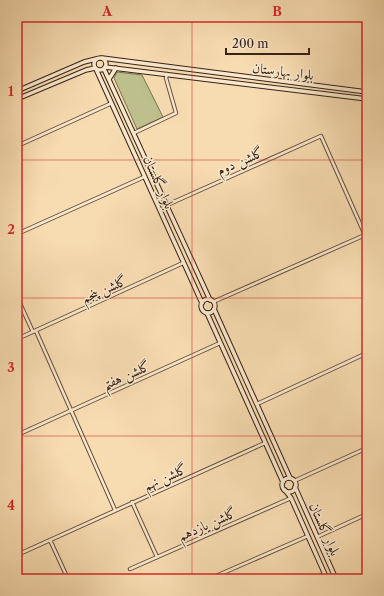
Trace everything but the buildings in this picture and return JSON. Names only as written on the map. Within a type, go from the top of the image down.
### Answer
[{"type":"street","points":[[17,91],[84,62],[102,58],[106,62],[105,68],[100,70],[86,70],[17,99]]},
{"type":"street","name":"بلوار بهارستان","points":[[102,58],[367,92]]},
{"type":"street","points":[[95,69],[93,64],[96,59]]},
{"type":"street","name":"بلوار بهارستان","points":[[105,68],[167,74],[367,99]]},
{"type":"street","name":"بلوار گلستان","points":[[105,68],[211,301]]},
{"type":"street","points":[[109,79],[116,68]]},
{"type":"street","name":"بلوار گلستان","points":[[95,69],[105,87],[202,304]]},
{"type":"street","points":[[134,133],[176,113],[166,78],[167,74]]},
{"type":"street","points":[[105,87],[111,84]]},
{"type":"street","points":[[17,146],[112,103]]},
{"type":"street","name":"گلشن دوم","points":[[167,205],[321,136],[364,236],[211,301]]},
{"type":"street","points":[[17,234],[144,177]]},
{"type":"street","name":"گلشن پنجم","points":[[17,339],[183,264]]},
{"type":"street","points":[[17,297],[72,410],[115,510]]},
{"type":"street","points":[[206,300],[211,301],[215,306],[214,309],[290,478],[294,481],[295,487],[290,491],[285,490],[282,487],[283,482],[220,343],[206,313],[202,308],[202,304],[206,300]]},
{"type":"street","points":[[206,313],[211,312],[214,309]]},
{"type":"street","name":"گلشن هفتم","points":[[17,435],[220,343]]},
{"type":"street","points":[[257,404],[367,353]]},
{"type":"street","points":[[17,426],[21,434]]},
{"type":"street","name":"گلشن نهم","points":[[17,555],[265,443]]},
{"type":"street","points":[[294,481],[367,448]]},
{"type":"street","points":[[283,482],[285,479],[290,478]]},
{"type":"street","name":"بلوار گلستان","points":[[295,487],[336,579]]},
{"type":"street","name":"بلوار گلستان","points":[[285,490],[291,498],[327,579]]},
{"type":"street","name":"گلشن یازدهم","points":[[130,569],[291,498]]},
{"type":"street","points":[[132,502],[157,557]]},
{"type":"street","points":[[317,536],[367,514]]},
{"type":"street","points":[[209,579],[308,536]]},
{"type":"street","points":[[50,540],[68,579]]},
{"type":"street","points":[[312,579],[324,574]]},
{"type":"green space","points":[[117,72],[142,75],[163,117],[137,129],[114,78]]}]
